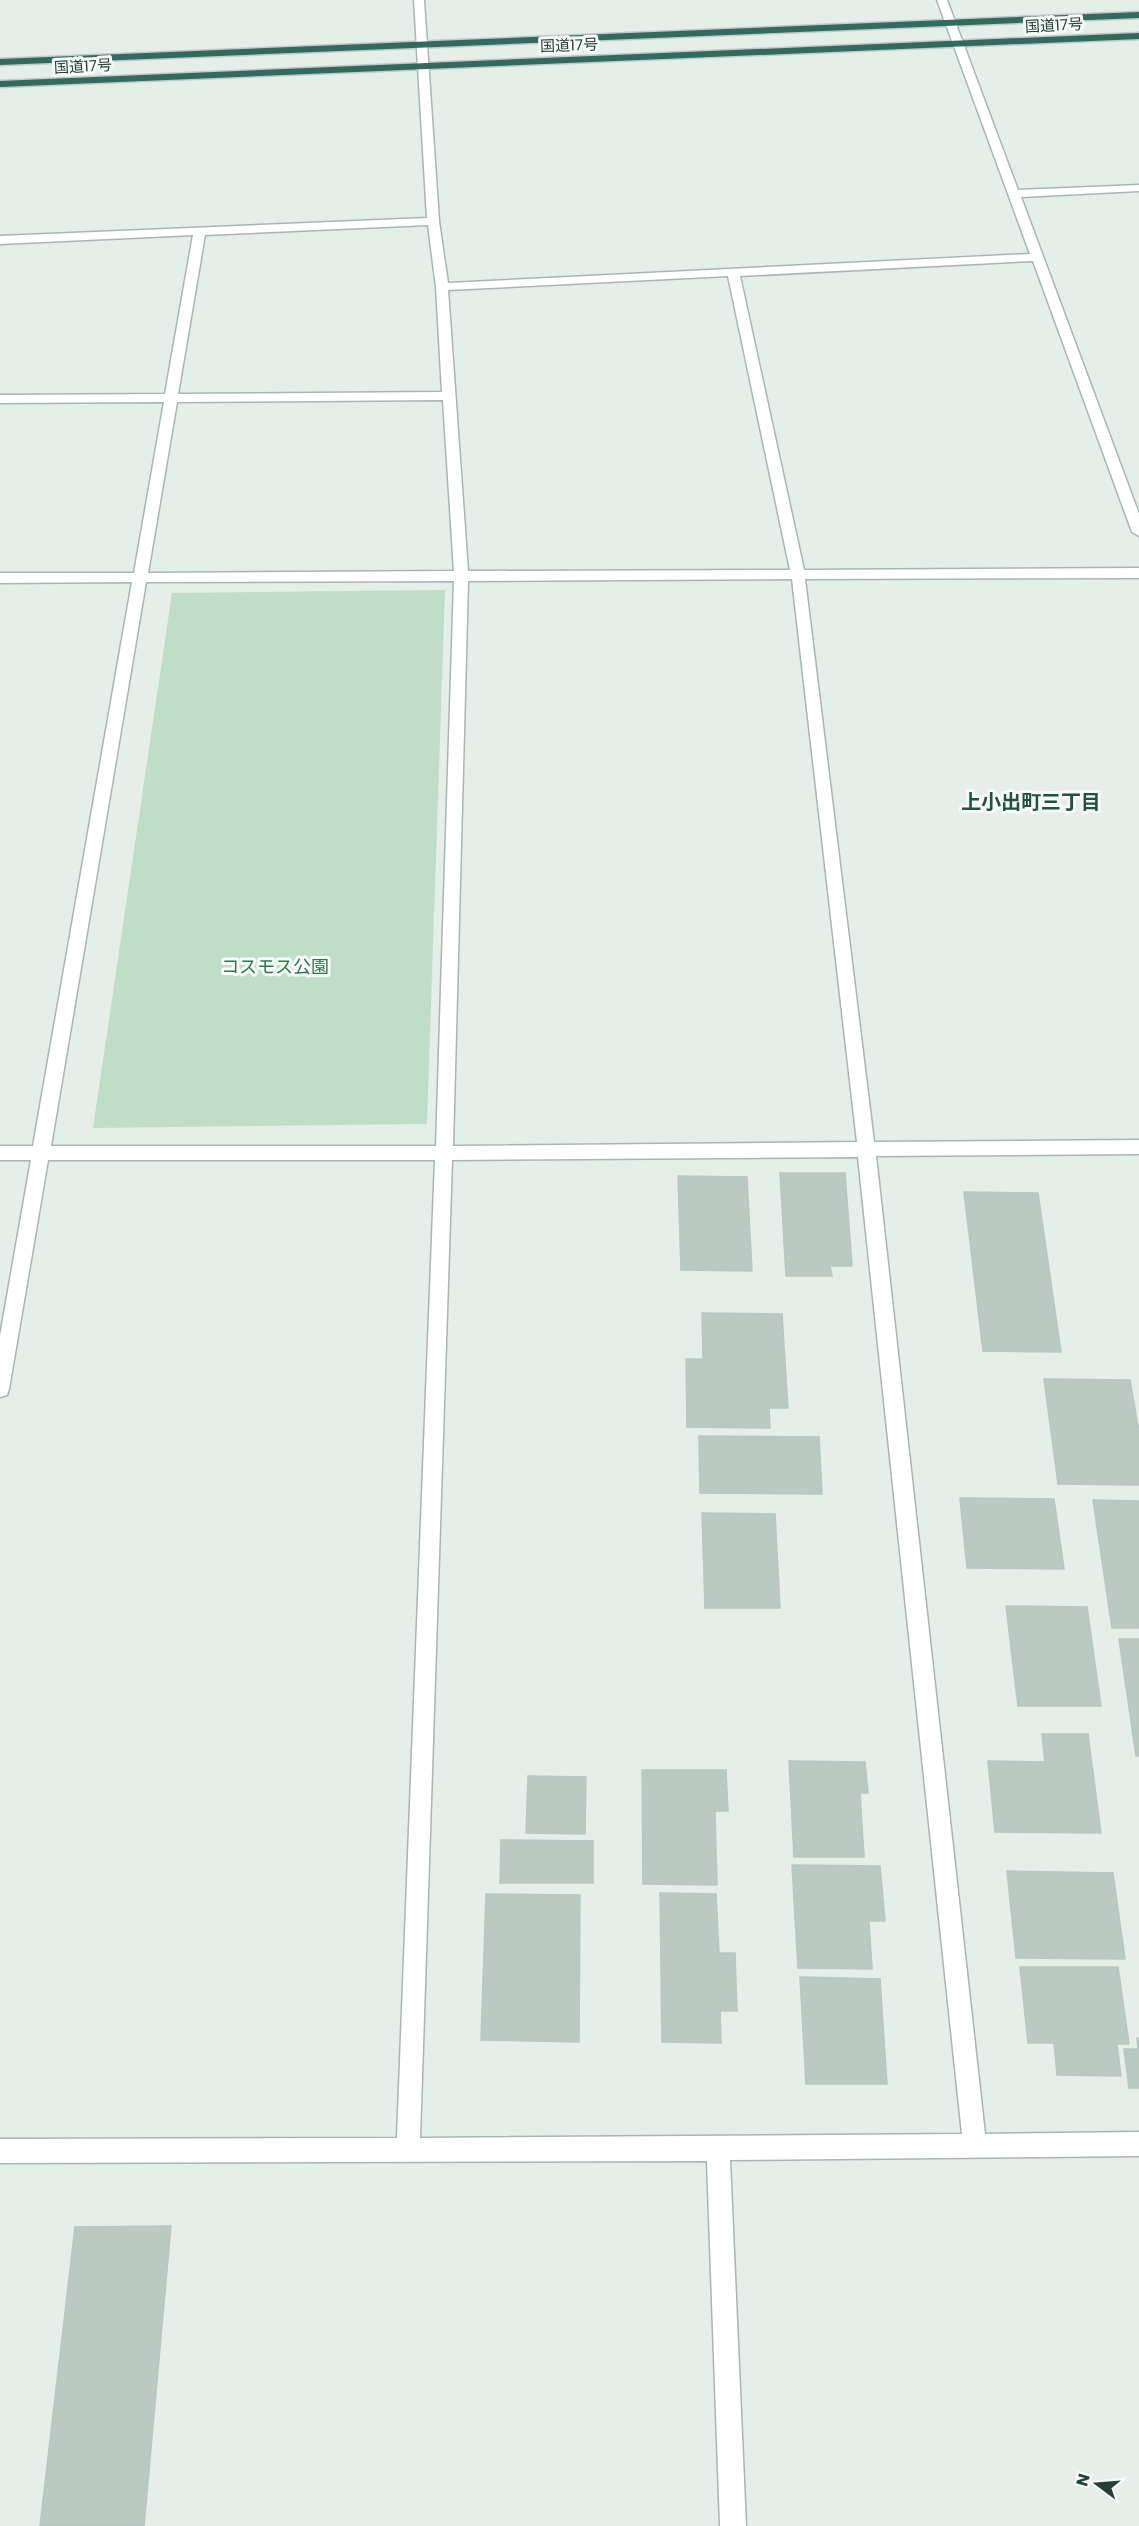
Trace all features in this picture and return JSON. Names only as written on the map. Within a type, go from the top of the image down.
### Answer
[{"type":"highway","name":"国道17号","points":[[0,62],[1139,15]]},
{"type":"highway","name":"国道17号","points":[[0,84],[1139,36]]},
{"type":"street","points":[[408,2149],[444,1153],[461,577],[442,287],[433,221],[419,0]]},
{"type":"street","points":[[942,0],[1139,532]]},
{"type":"street","points":[[1014,194],[1139,188]]},
{"type":"street","points":[[0,240],[433,221]]},
{"type":"street","points":[[0,1389],[200,231]]},
{"type":"street","points":[[442,287],[1036,256]]},
{"type":"street","points":[[734,272],[798,575],[866,1149],[975,2145]]},
{"type":"street","points":[[0,399],[448,396]]},
{"type":"street","points":[[0,578],[1139,573]]},
{"type":"street","points":[[0,1153],[444,1153],[1139,1147]]},
{"type":"street","points":[[0,2151],[718,2149],[1139,2144]]},
{"type":"street","points":[[718,2149],[733,2526]]},
{"type":"green space","name":"コスモス公園","points":[[445,590],[427,1124],[93,1128],[172,593]]},
{"type":"building","points":[[780,1173],[845,1173],[852,1266],[830,1266],[832,1276],[786,1276]]},
{"type":"building","points":[[678,1176],[747,1177],[752,1271],[681,1270]]},
{"type":"building","points":[[964,1192],[1038,1193],[1061,1352],[983,1351]]},
{"type":"building","points":[[702,1313],[782,1314],[788,1408],[769,1408],[770,1428],[687,1427],[686,1359],[703,1359]]},
{"type":"building","points":[[1044,1379],[1130,1380],[1139,1432],[1139,1485],[1058,1484]]},
{"type":"building","points":[[699,1436],[819,1437],[822,1494],[700,1493]]},
{"type":"building","points":[[960,1498],[1054,1499],[1064,1569],[967,1568]]},
{"type":"building","points":[[1093,1500],[1139,1501],[1139,1628],[1112,1628]]},
{"type":"building","points":[[702,1513],[775,1514],[780,1608],[705,1608]]},
{"type":"building","points":[[1006,1606],[1087,1607],[1101,1706],[1018,1706]]},
{"type":"building","points":[[1119,1639],[1139,1639],[1139,1756],[1136,1756]]},
{"type":"building","points":[[1042,1734],[1088,1734],[1101,1833],[995,1832],[988,1761],[1045,1762]]},
{"type":"building","points":[[789,1761],[865,1762],[868,1793],[860,1793],[864,1857],[794,1857]]},
{"type":"building","points":[[642,1770],[726,1770],[728,1811],[715,1811],[717,1885],[643,1884]]},
{"type":"building","points":[[528,1776],[586,1777],[585,1834],[526,1833]]},
{"type":"building","points":[[501,1840],[593,1841],[593,1883],[500,1883]]},
{"type":"building","points":[[792,1865],[880,1866],[885,1921],[869,1921],[872,1969],[798,1968]]},
{"type":"building","points":[[1007,1871],[1113,1873],[1125,1959],[1016,1958]]},
{"type":"building","points":[[660,1893],[716,1894],[719,1953],[735,1953],[737,2011],[720,2011],[721,2043],[662,2042]]},
{"type":"building","points":[[486,1894],[580,1895],[579,2042],[481,2040]]},
{"type":"building","points":[[1020,1967],[1118,1967],[1129,2044],[1117,2044],[1121,2076],[1057,2075],[1054,2043],[1028,2043]]},
{"type":"building","points":[[800,1977],[880,1979],[887,2084],[806,2084]]},
{"type":"building","points":[[1137,2038],[1139,2038],[1139,2088],[1129,2088],[1124,2049],[1138,2049]]},
{"type":"building","points":[[171,2226],[144,2526],[40,2526],[75,2227]]},
{"type":"district","name":"上小出町三丁目","points":[[1031,802]]}]
